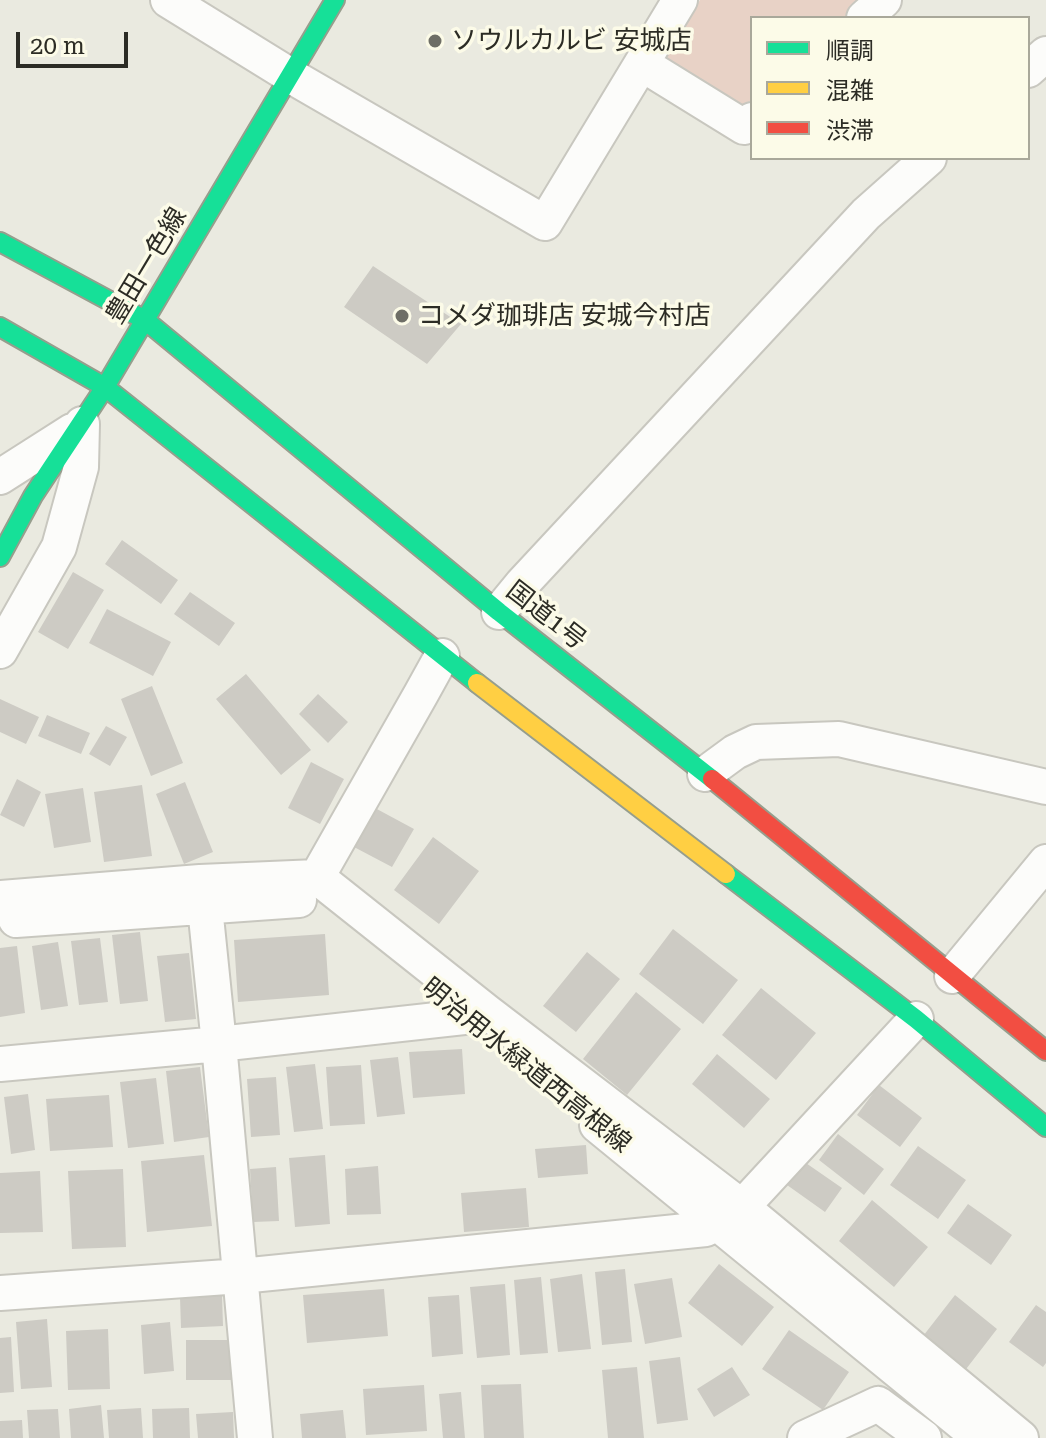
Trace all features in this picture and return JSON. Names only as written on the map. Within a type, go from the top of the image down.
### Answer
[{"type":"main road","name":"豊田一色線","points":[[0,557],[33,496],[105,387],[335,0]]},
{"type":"main road","name":"国道1号","points":[[0,242],[145,320],[499,612],[705,774],[1046,1051]]},
{"type":"main road","points":[[0,327],[105,387],[442,656],[916,1019],[1046,1127]]},
{"type":"street","points":[[168,0],[291,76],[545,223],[680,0]]},
{"type":"street","points":[[866,16],[884,0]]},
{"type":"street","points":[[1030,68],[1046,54]]},
{"type":"street","points":[[642,64],[744,127],[750,122]]},
{"type":"street","points":[[499,612],[866,214],[927,160]]},
{"type":"street","points":[[0,477],[82,424]]},
{"type":"street","points":[[0,651],[59,547],[81,467],[82,424]]},
{"type":"street","points":[[317,877],[442,656]]},
{"type":"street","points":[[705,774],[735,752],[756,742],[839,739],[1046,787]]},
{"type":"street","points":[[952,976],[1046,862]]},
{"type":"street","points":[[0,898],[203,894],[317,877],[476,1015],[1021,1438]]},
{"type":"street","points":[[203,894],[255,1438]]},
{"type":"street","name":"明治用水緑道西高根線","points":[[0,922],[203,894],[327,899],[476,1015]]},
{"type":"street","points":[[0,1064],[219,1044],[476,1015]]},
{"type":"street","points":[[0,1293],[241,1276],[706,1229],[730,1215],[916,1019]]},
{"type":"street","points":[[730,1215],[980,1438]]},
{"type":"street","points":[[805,1438],[878,1404],[924,1438]]},
{"type":"shaded area","points":[[700,0],[863,0],[845,16],[750,16],[750,101],[740,110],[664,59]]},
{"type":"building","name":"コメダ珈琲店 安城今村店","points":[[373,266],[461,324],[427,364],[344,307]]},
{"type":"building","points":[[122,540],[178,580],[161,604],[105,564]]},
{"type":"building","points":[[73,572],[104,590],[68,649],[38,632]]},
{"type":"building","points":[[190,592],[235,623],[219,646],[174,614]]},
{"type":"building","points":[[107,609],[171,642],[153,676],[89,643]]},
{"type":"building","points":[[246,674],[311,750],[281,775],[216,699]]},
{"type":"building","points":[[152,686],[183,763],[151,776],[121,699]]},
{"type":"building","points":[[318,694],[348,722],[328,743],[299,714]]},
{"type":"building","points":[[0,699],[39,717],[26,744],[0,732]]},
{"type":"building","points":[[47,715],[90,733],[81,754],[38,736]]},
{"type":"building","points":[[106,726],[127,737],[110,766],[89,754]]},
{"type":"building","points":[[311,762],[344,779],[320,824],[288,808]]},
{"type":"building","points":[[17,779],[41,792],[24,827],[0,815]]},
{"type":"building","points":[[185,782],[213,852],[184,864],[156,794]]},
{"type":"building","points":[[142,785],[152,856],[104,862],[94,792]]},
{"type":"building","points":[[83,788],[91,842],[54,848],[45,794]]},
{"type":"building","points":[[375,808],[414,829],[392,867],[354,847]]},
{"type":"building","points":[[433,837],[479,871],[439,924],[394,890]]},
{"type":"building","points":[[673,929],[738,980],[703,1024],[639,974]]},
{"type":"building","points":[[140,932],[148,1001],[120,1004],[112,935]]},
{"type":"building","points":[[325,934],[329,995],[238,1002],[234,940]]},
{"type":"building","points":[[100,938],[108,1002],[79,1005],[71,941]]},
{"type":"building","points":[[58,942],[68,1006],[41,1010],[32,946]]},
{"type":"building","points":[[17,946],[25,1013],[0,1017],[0,948]]},
{"type":"building","points":[[587,952],[620,979],[576,1032],[543,1006]]},
{"type":"building","points":[[189,953],[196,1019],[165,1022],[157,956]]},
{"type":"building","points":[[761,988],[816,1033],[776,1080],[722,1035]]},
{"type":"building","points":[[636,992],[681,1029],[627,1095],[583,1059]]},
{"type":"building","points":[[462,1049],[465,1094],[413,1098],[409,1052]]},
{"type":"building","points":[[717,1054],[770,1099],[744,1128],[692,1084]]},
{"type":"building","points":[[398,1057],[405,1114],[377,1117],[370,1060]]},
{"type":"building","points":[[315,1064],[323,1129],[294,1132],[286,1067]]},
{"type":"building","points":[[361,1065],[365,1124],[330,1126],[326,1067]]},
{"type":"building","points":[[200,1067],[209,1137],[174,1142],[166,1071]]},
{"type":"building","points":[[276,1077],[280,1135],[251,1137],[247,1079]]},
{"type":"building","points":[[156,1078],[164,1144],[128,1148],[120,1082]]},
{"type":"building","points":[[879,1085],[922,1118],[900,1147],[857,1115]]},
{"type":"building","points":[[28,1094],[35,1150],[11,1154],[4,1097]]},
{"type":"building","points":[[109,1095],[113,1147],[50,1151],[46,1099]]},
{"type":"building","points":[[838,1134],[884,1169],[864,1195],[819,1160]]},
{"type":"building","points":[[586,1145],[588,1174],[538,1178],[535,1149]]},
{"type":"building","points":[[918,1146],[966,1180],[938,1219],[890,1185]]},
{"type":"building","points":[[204,1155],[212,1226],[147,1232],[141,1161]]},
{"type":"building","points":[[325,1155],[330,1224],[295,1227],[289,1158]]},
{"type":"building","points":[[803,1161],[842,1188],[825,1212],[787,1185]]},
{"type":"building","points":[[378,1166],[381,1214],[347,1215],[345,1169]]},
{"type":"building","points":[[276,1167],[279,1221],[253,1222],[250,1169]]},
{"type":"building","points":[[123,1169],[126,1247],[72,1249],[68,1171]]},
{"type":"building","points":[[40,1171],[43,1232],[0,1233],[0,1173]]},
{"type":"building","points":[[526,1188],[529,1227],[464,1232],[461,1193]]},
{"type":"building","points":[[872,1200],[928,1247],[894,1287],[839,1241]]},
{"type":"building","points":[[968,1204],[1012,1235],[991,1265],[947,1233]]},
{"type":"building","points":[[719,1264],[774,1307],[742,1346],[688,1303]]},
{"type":"building","points":[[625,1269],[632,1342],[602,1345],[595,1272]]},
{"type":"building","points":[[582,1274],[591,1349],[558,1352],[550,1279]]},
{"type":"building","points":[[541,1277],[548,1353],[520,1355],[514,1280]]},
{"type":"building","points":[[672,1278],[682,1337],[645,1344],[634,1284]]},
{"type":"building","points":[[505,1284],[510,1355],[477,1358],[470,1287]]},
{"type":"building","points":[[384,1289],[388,1336],[307,1343],[303,1295]]},
{"type":"building","points":[[222,1295],[223,1326],[181,1328],[180,1297]]},
{"type":"building","points":[[459,1295],[463,1354],[432,1357],[428,1297]]},
{"type":"building","points":[[955,1295],[997,1329],[963,1373],[920,1340]]},
{"type":"building","points":[[1036,1305],[1046,1312],[1046,1363],[1043,1367],[1009,1342]]},
{"type":"building","points":[[47,1319],[52,1387],[21,1389],[16,1322]]},
{"type":"building","points":[[170,1322],[174,1371],[144,1374],[141,1325]]},
{"type":"building","points":[[108,1329],[110,1389],[68,1390],[66,1331]]},
{"type":"building","points":[[789,1330],[849,1372],[823,1410],[762,1369]]},
{"type":"building","points":[[11,1337],[14,1392],[0,1393],[0,1338]]},
{"type":"building","points":[[186,1340],[234,1340],[234,1380],[186,1380]]},
{"type":"building","points":[[680,1357],[688,1420],[657,1424],[649,1361]]},
{"type":"building","points":[[637,1367],[644,1438],[608,1438],[602,1370]]},
{"type":"building","points":[[732,1367],[750,1395],[714,1417],[697,1389]]},
{"type":"building","points":[[521,1384],[524,1438],[484,1438],[481,1385]]},
{"type":"building","points":[[424,1385],[427,1431],[366,1435],[363,1389]]},
{"type":"building","points":[[461,1392],[465,1438],[443,1438],[439,1394]]},
{"type":"building","points":[[101,1405],[104,1438],[71,1438],[69,1409]]},
{"type":"building","points":[[141,1408],[143,1438],[109,1438],[107,1410]]},
{"type":"building","points":[[189,1408],[190,1438],[153,1438],[152,1409]]},
{"type":"building","points":[[58,1409],[60,1438],[29,1438],[27,1410]]},
{"type":"building","points":[[343,1410],[346,1438],[302,1438],[300,1414]]},
{"type":"building","points":[[233,1412],[234,1438],[198,1438],[196,1414]]},
{"type":"building","points":[[22,1420],[23,1438],[0,1438],[0,1421]]},
{"type":"traffic: fast","points":[[0,557],[33,496],[105,387],[335,0]]},
{"type":"traffic: fast","points":[[0,242],[145,320],[499,612],[712,779]]},
{"type":"traffic: fast","points":[[0,327],[105,387],[477,683]]},
{"type":"traffic: fast","points":[[726,874],[916,1019],[1046,1127]]},
{"type":"traffic: slow","points":[[477,683],[726,874]]},
{"type":"traffic: jam","points":[[712,779],[1046,1051]]},
{"type":"place","name":"ソウルカルビ 安城店","points":[[435,41]]},
{"type":"place","name":"コメダ珈琲店 安城今村店","points":[[402,316]]}]
